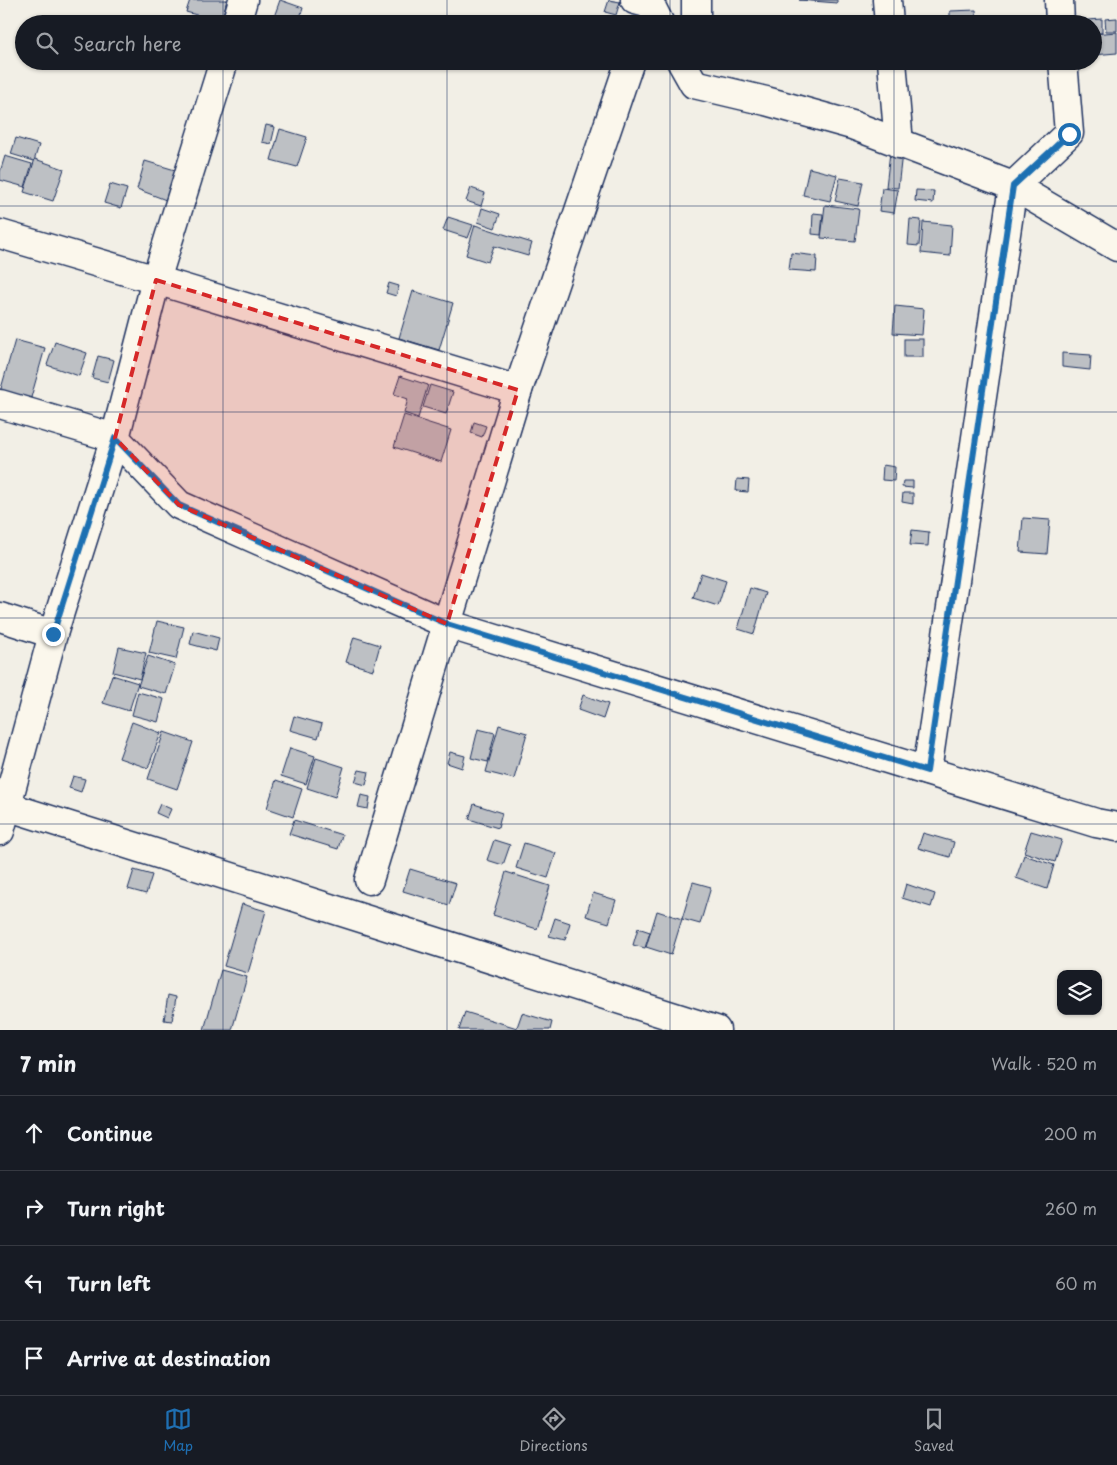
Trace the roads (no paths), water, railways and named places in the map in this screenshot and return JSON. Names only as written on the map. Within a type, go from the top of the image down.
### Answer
[{"type":"street","points":[[239,15],[243,0]]},
{"type":"street","points":[[696,0],[696,15]]},
{"type":"street","points":[[887,0],[888,15]]},
{"type":"street","points":[[1058,0],[1059,15]]},
{"type":"street","points":[[221,70],[156,280],[115,438],[53,634],[2,814],[716,1030]]},
{"type":"street","points":[[369,880],[518,390],[627,70]]},
{"type":"street","points":[[692,70],[766,101],[852,125],[1013,186],[1117,247]]},
{"type":"street","points":[[893,70],[899,144]]},
{"type":"street","points":[[927,771],[1013,186],[1069,134],[1064,70]]},
{"type":"street","points":[[0,234],[518,390]]},
{"type":"street","points":[[0,404],[115,438],[179,505],[447,624],[1096,823],[1117,827]]},
{"type":"street","points":[[0,617],[53,634]]}]
